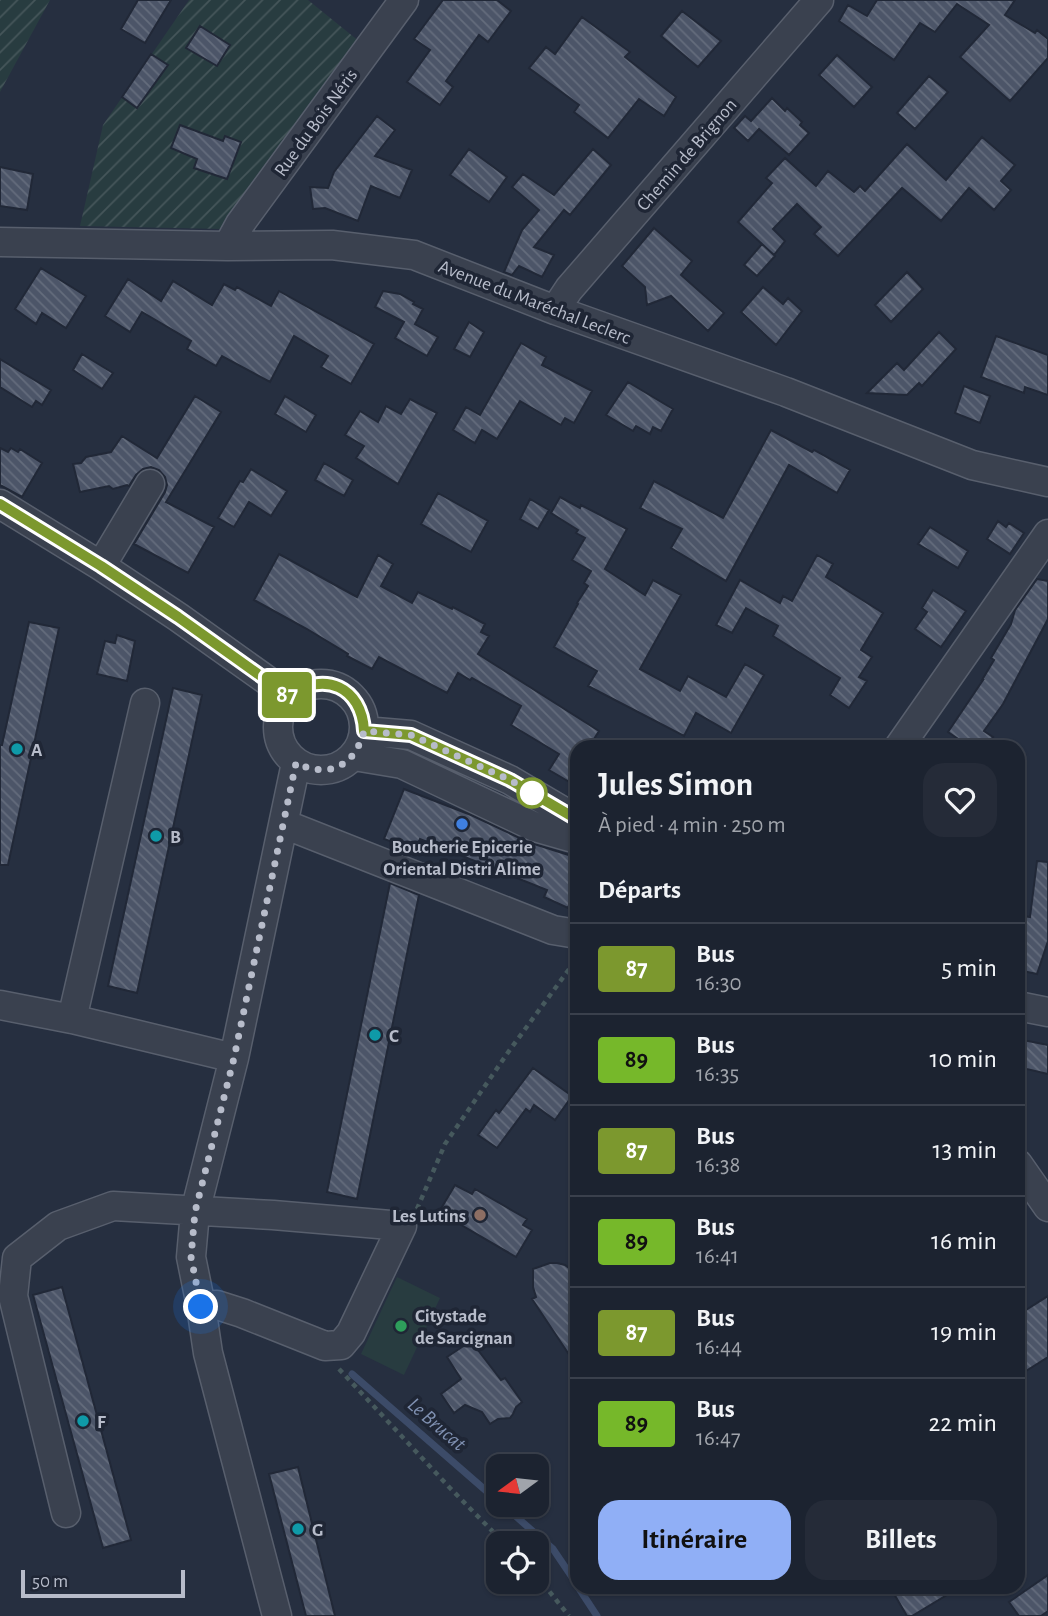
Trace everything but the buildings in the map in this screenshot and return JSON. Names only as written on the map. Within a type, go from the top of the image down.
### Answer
[{"type":"street","name":"Rue du Bois Néris","points":[[228,246],[240,224],[404,0]]},
{"type":"street","name":"Chemin de Brignon","points":[[555,310],[569,289],[819,0]]},
{"type":"street","name":"Avenue du Maréchal Leclerc","points":[[0,242],[332,245],[414,256],[555,310],[786,392],[972,464],[1048,482]]},
{"type":"street","points":[[101,566],[150,484]]},
{"type":"street","points":[[0,504],[178,617],[289,696]]},
{"type":"street","points":[[904,740],[1048,534]]},
{"type":"street","points":[[326,683],[339,687],[359,705],[364,718],[359,743],[344,764],[333,769],[307,768],[296,763],[281,744],[278,719],[282,706],[289,696],[300,688],[326,683]]},
{"type":"street","points":[[72,1019],[145,703]]},
{"type":"street","points":[[359,743],[411,735],[510,780],[570,815]]},
{"type":"street","points":[[359,743],[535,827],[570,837]]},
{"type":"street","points":[[277,1616],[208,1353],[191,1257],[195,1212],[234,1058],[296,763]]},
{"type":"street","points":[[284,824],[553,930],[570,933]]},
{"type":"street","points":[[0,1005],[72,1019],[234,1058]]},
{"type":"street","points":[[1025,1007],[1048,1012]]},
{"type":"street","points":[[1025,1174],[1048,1207]]},
{"type":"street","points":[[66,1513],[13,1296],[17,1258],[58,1226],[113,1206],[402,1226],[351,1333],[341,1345],[325,1346],[242,1313],[217,1306],[201,1307]]},
{"type":"path","points":[[402,1226],[411,1225],[444,1144],[570,968]]},
{"type":"path","points":[[325,1346],[338,1367],[492,1531]]},
{"type":"path","points":[[549,1591],[569,1616]]},
{"type":"green space","points":[[0,0],[50,0],[0,92]]},
{"type":"green space","points":[[189,0],[308,0],[360,42],[222,229],[80,226],[103,125]]},
{"type":"green space","name":"Citystade de Sarcignan","points":[[397,1277],[440,1298],[404,1375],[361,1354]]},
{"type":"waterway","name":"Le Brucat","points":[[352,1374],[486,1491]]},
{"type":"waterway","name":"Le Brucat","points":[[517,1517],[553,1549],[570,1574]]},
{"type":"waterway","name":"Le Brucat","points":[[583,1594],[597,1616]]},
{"type":"bus line","name":"87","points":[[0,504],[178,617],[289,696],[300,688],[313,684],[326,683],[339,687],[359,705],[364,718],[364,731],[411,735],[510,780],[570,815]]},
{"type":"place","name":"A","points":[[17,749]]},
{"type":"place","name":"Boucherie Epicerie Oriental Distri Alime","points":[[462,824]]},
{"type":"place","name":"B","points":[[156,836]]},
{"type":"place","name":"C","points":[[375,1035]]},
{"type":"place","name":"Les Lutins","points":[[480,1215]]},
{"type":"place","name":"Citystade de Sarcignan","points":[[401,1326]]},
{"type":"place","name":"F","points":[[83,1421]]},
{"type":"place","name":"G","points":[[298,1529]]},
{"type":"route","points":[[201,1307],[191,1257],[195,1212],[234,1058],[296,763],[320,770],[333,769],[344,764],[354,756],[364,731],[411,735],[510,780],[532,793]]}]
